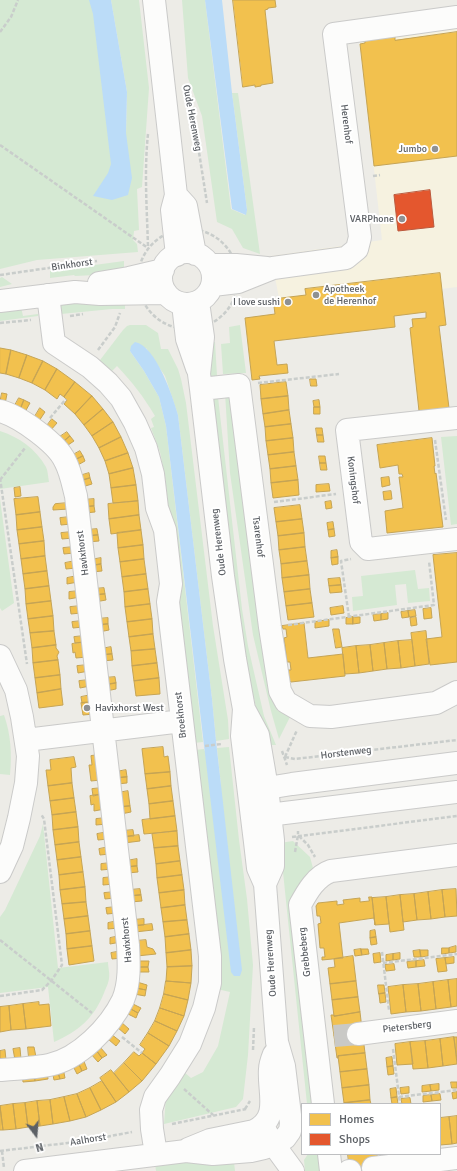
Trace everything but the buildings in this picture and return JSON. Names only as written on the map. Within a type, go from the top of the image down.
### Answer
[{"type":"street","points":[[0,301],[74,292],[182,300],[206,297],[211,289],[191,266],[186,206],[176,195],[154,0]]},
{"type":"street","name":"Herenhof","points":[[191,266],[236,265],[272,268],[346,258],[357,249],[360,237],[334,34],[457,17]]},
{"type":"street","points":[[74,292],[99,284],[191,266]]},
{"type":"street","name":"Oude Herenweg","points":[[191,266],[162,282],[182,300],[203,337],[200,382],[223,576],[244,709],[242,736],[258,790]]},
{"type":"street","points":[[48,295],[54,343],[88,366]]},
{"type":"street","name":"Broekhorst","points":[[88,366],[108,383],[121,398],[135,423],[146,448],[153,474],[157,508],[165,530],[172,584],[168,602],[210,956],[210,983],[204,1008],[190,1044],[170,1076]]},
{"type":"street","points":[[200,382],[239,385]]},
{"type":"street","name":"Tsarenhof","points":[[239,385],[270,627],[280,691],[286,702],[310,716],[331,717],[436,703],[457,692]]},
{"type":"street","name":"Havixhorst","points":[[0,411],[24,422],[38,432],[65,460],[72,477],[76,496],[104,730],[127,938],[129,970],[123,999],[97,1037],[84,1048],[71,1057],[50,1065],[0,1070]]},
{"type":"street","name":"Koningshof","points":[[368,549],[361,542],[347,430],[457,418]]},
{"type":"street","points":[[368,549],[444,541]]},
{"type":"street","points":[[0,656],[16,690],[28,756],[26,783],[21,809],[12,846],[0,872]]},
{"type":"street","name":"Oude Herenweg","points":[[244,709],[258,735],[263,761],[258,790]]},
{"type":"street","points":[[26,740],[182,721]]},
{"type":"street","points":[[457,763],[258,790],[261,816],[457,792]]},
{"type":"street","name":"Oude Herenweg","points":[[261,816],[272,840],[273,866],[265,884]]},
{"type":"street","name":"Oude Herenweg","points":[[261,816],[258,868],[265,884],[277,1042],[284,1066],[290,1123],[290,1132],[285,1138],[274,1145]]},
{"type":"street","points":[[324,873],[457,855]]},
{"type":"street","name":"Grebbeberg","points":[[323,1103],[325,1037],[300,905],[307,892],[324,873]]},
{"type":"street","name":"Pietersberg","points":[[358,1034],[457,1021]]},
{"type":"street","name":"Oude Herenweg","points":[[262,1126],[267,1121],[272,1106],[270,1068],[277,1042]]},
{"type":"street","points":[[156,1154],[151,1110],[155,1097],[170,1076]]},
{"type":"street","points":[[186,1151],[210,1140],[254,1131],[262,1126],[293,1171]]},
{"type":"street","points":[[25,1171],[186,1151],[213,1154],[239,1152],[274,1145]]},
{"type":"street","points":[[329,1155],[331,1171]]},
{"type":"street","points":[[374,1168],[457,1158]]},
{"type":"path","points":[[0,32],[11,17],[18,0]]},
{"type":"path","name":"Oude Herenweg","points":[[186,94],[196,133],[208,204]]},
{"type":"path","points":[[0,145],[148,248]]},
{"type":"path","points":[[136,256],[143,255],[148,248],[146,192]]},
{"type":"path","points":[[211,227],[212,235]]},
{"type":"path","name":"Binkhorst","points":[[0,275],[104,260]]},
{"type":"path","points":[[88,366],[115,327],[120,313]]},
{"type":"path","points":[[151,313],[158,320],[167,324]]},
{"type":"path","points":[[239,385],[339,374]]},
{"type":"path","points":[[270,627],[434,605],[444,541],[432,420]]},
{"type":"path","points":[[28,671],[0,480],[38,432]]},
{"type":"path","points":[[254,504],[355,492]]},
{"type":"path","points":[[349,616],[341,561],[359,558],[368,549]]},
{"type":"path","points":[[285,757],[305,713]]},
{"type":"path","name":"Horstenweg","points":[[263,761],[285,757],[295,759],[457,740]]},
{"type":"path","points":[[200,746],[226,743]]},
{"type":"path","points":[[0,996],[42,990],[51,981],[62,965],[44,819],[38,810],[21,809]]},
{"type":"path","points":[[272,840],[298,835],[457,816]]},
{"type":"path","points":[[298,835],[308,845],[324,873]]},
{"type":"path","points":[[0,940],[142,1053]]},
{"type":"path","points":[[384,963],[457,954]]},
{"type":"path","points":[[170,1076],[213,1115]]},
{"type":"path","points":[[399,1097],[457,1090]]},
{"type":"path","name":"Aalhorst","points":[[1,1151],[84,1141],[245,1109]]},
{"type":"path","points":[[1,1151],[4,1171]]},
{"type":"shaded area","points":[[457,14],[457,287],[281,309],[271,256],[382,240],[358,28]]},
{"type":"green space","points":[[0,0],[105,0],[126,133],[127,92],[111,0],[139,0],[149,88],[142,187],[137,189],[139,230],[134,231],[133,240],[137,244],[138,252],[37,260],[0,269]]},
{"type":"green space","points":[[182,0],[205,0],[231,209],[245,215],[247,210],[232,93],[238,93],[260,254],[243,248],[232,229],[217,222],[202,116],[188,78]]},
{"type":"green space","points":[[124,261],[124,272],[116,274],[74,275],[50,278],[50,271]]},
{"type":"green space","points":[[2,277],[12,284],[0,287],[0,278]]},
{"type":"green space","points":[[125,300],[125,309],[61,314],[59,305],[61,303]]},
{"type":"green space","points":[[21,307],[23,316],[38,314],[38,316],[0,321],[0,310]]},
{"type":"green space","points":[[130,325],[146,325],[158,333],[161,349],[168,349],[178,369],[181,379],[186,403],[213,626],[228,720],[229,739],[216,741],[178,415],[165,376],[146,348],[130,351],[159,397],[166,426],[203,742],[194,743],[165,476],[160,452],[151,428],[154,427],[151,419],[155,416],[138,390],[117,366],[110,373],[97,364],[123,330]]},
{"type":"green space","points":[[240,325],[246,373],[223,374],[221,344],[230,343],[229,327]]},
{"type":"green space","points":[[215,342],[217,376],[210,376],[208,344]]},
{"type":"green space","points":[[225,393],[235,393],[277,710],[290,717],[279,739],[253,635],[230,473]]},
{"type":"green space","points":[[212,397],[218,397],[242,609],[248,646],[264,716],[276,745],[268,745],[260,722],[241,644]]},
{"type":"green space","points":[[0,431],[20,440],[32,449],[46,467],[49,482],[0,489]]},
{"type":"green space","points":[[457,436],[457,524],[451,525],[441,437]]},
{"type":"green space","points":[[0,499],[14,603],[2,611],[0,608]]},
{"type":"green space","points":[[415,570],[418,589],[429,588],[430,601],[408,603],[406,584],[395,585],[397,605],[353,611],[352,597],[363,596],[361,576]]},
{"type":"green space","points":[[4,715],[10,745],[10,775],[0,774],[0,716]]},
{"type":"green space","points":[[229,747],[247,899],[253,965],[248,1055],[243,1099],[236,1107],[164,1124],[166,1095],[184,1072],[191,1078],[203,1072],[218,1046],[230,992],[217,989],[219,937],[199,770],[195,750],[204,749],[221,786],[217,748]]},
{"type":"green space","points":[[43,824],[58,968],[108,962],[109,974],[104,993],[90,1017],[85,1023],[71,1033],[54,1042],[48,987],[0,993],[0,917],[5,910],[40,836]]},
{"type":"green space","points":[[293,841],[310,857],[313,868],[294,894],[319,1103],[307,1103],[280,843]]},
{"type":"green space","points":[[307,1155],[325,1155],[327,1171],[305,1171],[304,1160]]},
{"type":"green space","points":[[194,1159],[234,1162],[235,1171],[156,1171],[155,1163]]},
{"type":"water","points":[[89,0],[111,0],[127,92],[126,133],[132,178],[128,195],[112,200],[93,196],[108,173],[111,164],[93,14]]},
{"type":"water","points":[[205,0],[222,0],[247,210],[246,215],[232,209]]},
{"type":"water","points":[[135,342],[143,346],[157,362],[168,385],[178,415],[212,699],[242,970],[240,976],[234,976],[231,972],[166,426],[159,397],[130,351],[131,346]]},
{"type":"tunnel","points":[[334,1036],[358,1034]]},
{"type":"place","name":"Jumbo","points":[[435,149]]},
{"type":"place","name":"VARPhone","points":[[402,219]]},
{"type":"place","name":"Apotheek de Herenhof","points":[[316,295]]},
{"type":"place","name":"I love sushi","points":[[288,302]]},
{"type":"place","name":"Havixhorst West","points":[[87,708]]}]
